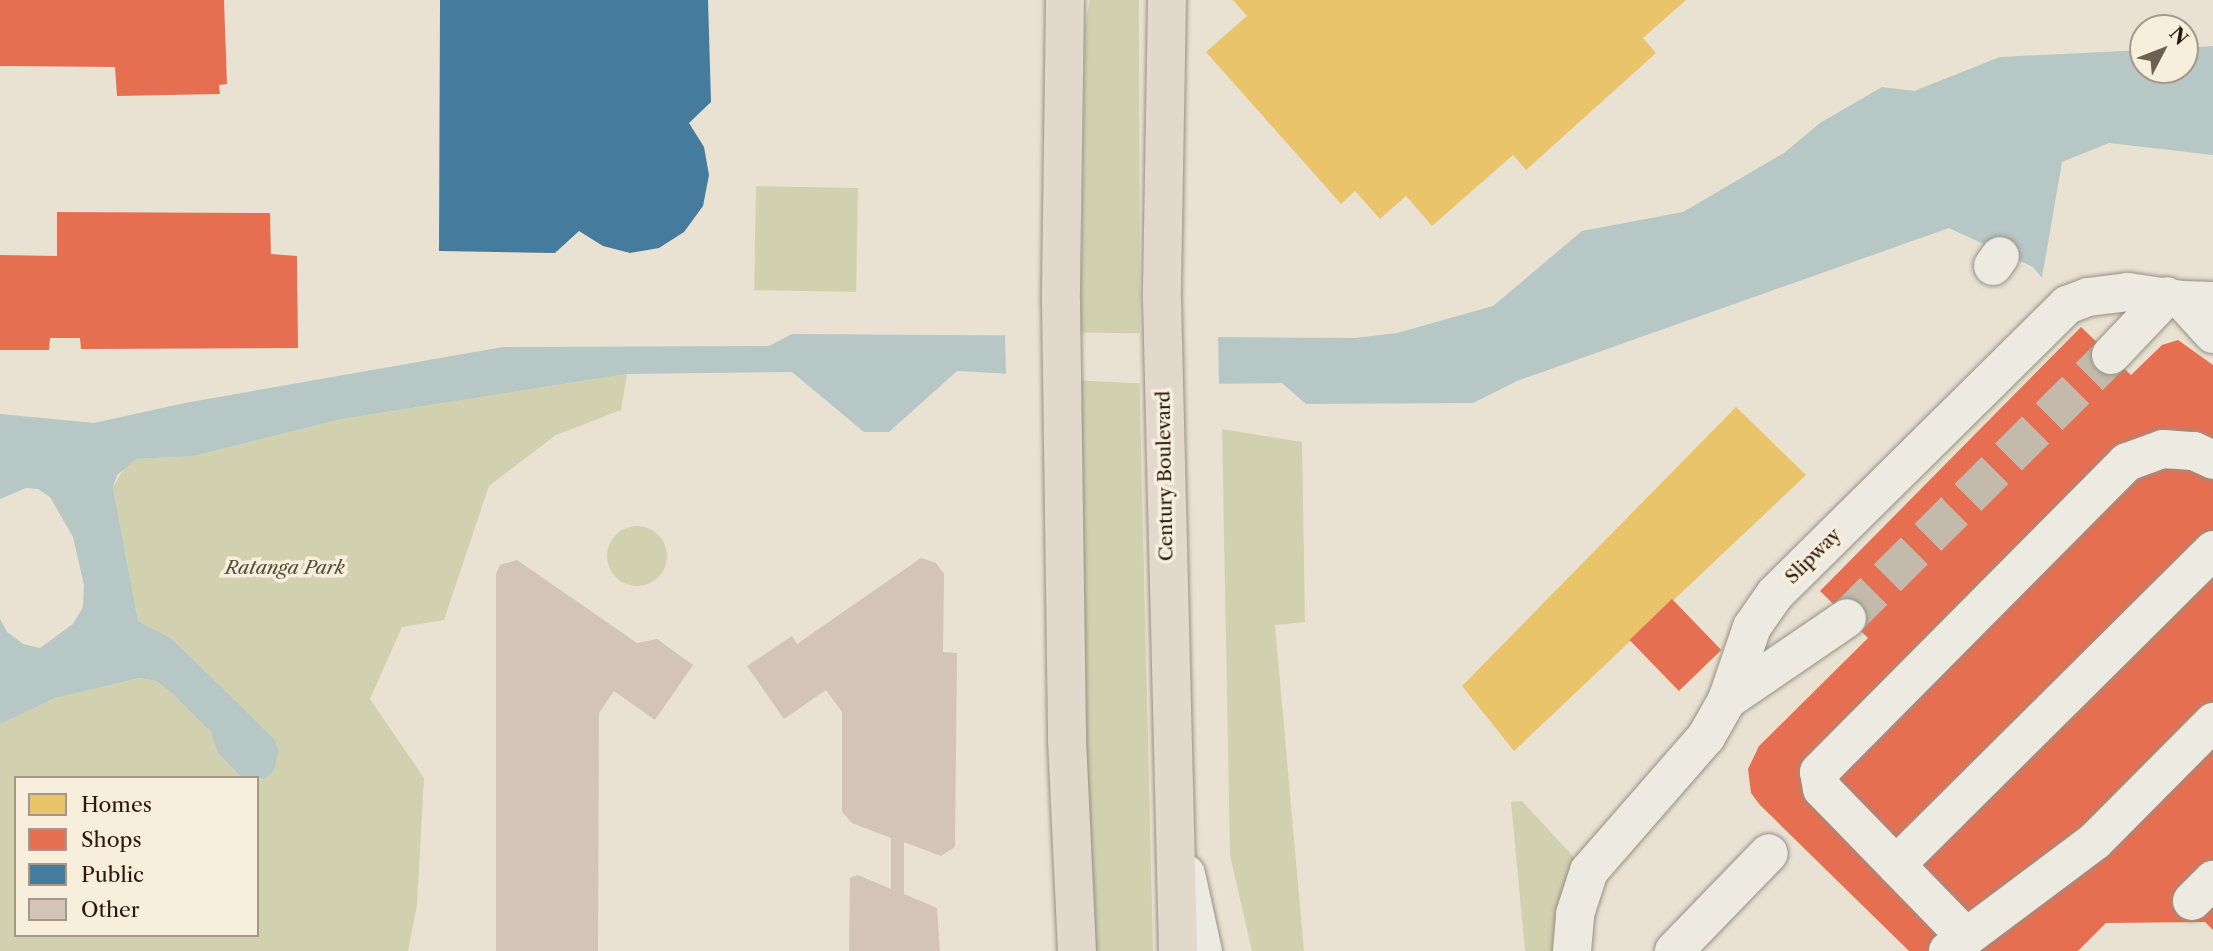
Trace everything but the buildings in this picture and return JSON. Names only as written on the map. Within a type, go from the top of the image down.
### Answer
[{"type":"main road","points":[[1065,0],[1061,302],[1067,740],[1077,951]]},
{"type":"main road","name":"Century Boulevard","points":[[1167,0],[1163,405],[1176,838],[1176,943]]},
{"type":"lane","name":"Slipway","points":[[1572,951],[1575,914],[1589,870],[1706,737],[1727,701],[1752,627],[1775,594],[2067,305],[2104,294],[2188,299]]},
{"type":"lane","points":[[2111,355],[2188,299],[2213,334]]},
{"type":"lane","points":[[2207,741],[2095,841],[1956,943],[1896,865],[1822,789],[1819,772],[2127,462],[2163,449],[2194,451],[2213,460]]},
{"type":"lane","points":[[1896,865],[2213,550]]},
{"type":"lane","points":[[1727,701],[1847,618]]},
{"type":"lane","points":[[1176,838],[1203,951]]},
{"type":"lane","points":[[1674,951],[1769,853]]},
{"type":"green space","points":[[1090,0],[1139,0],[1140,406],[1153,951],[1093,951],[1083,740],[1079,406],[1085,25]]},
{"type":"green space","points":[[756,186],[858,188],[856,292],[754,290]]},
{"type":"green space","name":"Ratanga Park","points":[[627,374],[621,410],[556,435],[489,486],[444,620],[402,627],[370,699],[424,778],[417,905],[408,951],[0,951],[0,724],[55,698],[140,678],[156,681],[173,694],[211,732],[217,752],[240,776],[14,776],[14,937],[259,937],[259,780],[265,779],[273,739],[171,638],[138,621],[113,487],[126,465],[136,459],[194,456],[342,419]]},
{"type":"green space","points":[[1222,429],[1302,442],[1305,622],[1275,625],[1304,951],[1252,951],[1230,856]]},
{"type":"green space","points":[[631,526],[643,526],[662,539],[667,556],[665,568],[654,581],[643,586],[631,586],[612,573],[607,562],[607,550],[620,531]]},
{"type":"green space","points":[[1522,801],[1582,866],[1560,951],[1525,951],[1511,802]]},
{"type":"shaded area","points":[[2213,46],[2213,155],[2109,143],[2062,162],[2042,278],[2033,267],[1949,228],[1517,381],[1473,403],[1306,404],[1282,383],[1205,384],[957,371],[889,432],[864,432],[792,372],[627,374],[342,419],[194,456],[136,459],[117,475],[113,487],[138,621],[171,638],[274,739],[279,751],[274,770],[265,779],[259,779],[259,776],[240,776],[217,752],[211,732],[173,694],[156,681],[140,678],[55,698],[0,724],[0,619],[7,632],[23,644],[40,648],[73,624],[83,607],[84,585],[73,537],[50,497],[38,489],[26,488],[0,499],[0,414],[94,423],[185,403],[503,347],[769,346],[792,334],[1355,338],[1397,333],[1493,306],[1582,231],[1683,212],[1784,153],[1820,123],[1882,87],[1914,91],[2000,57],[2129,51],[2129,84],[2199,84],[2199,47]]},
{"type":"pier","points":[[1005,332],[1218,334],[1219,387],[1006,377]]},
{"type":"tunnel","points":[[1847,618],[2111,355]]}]
